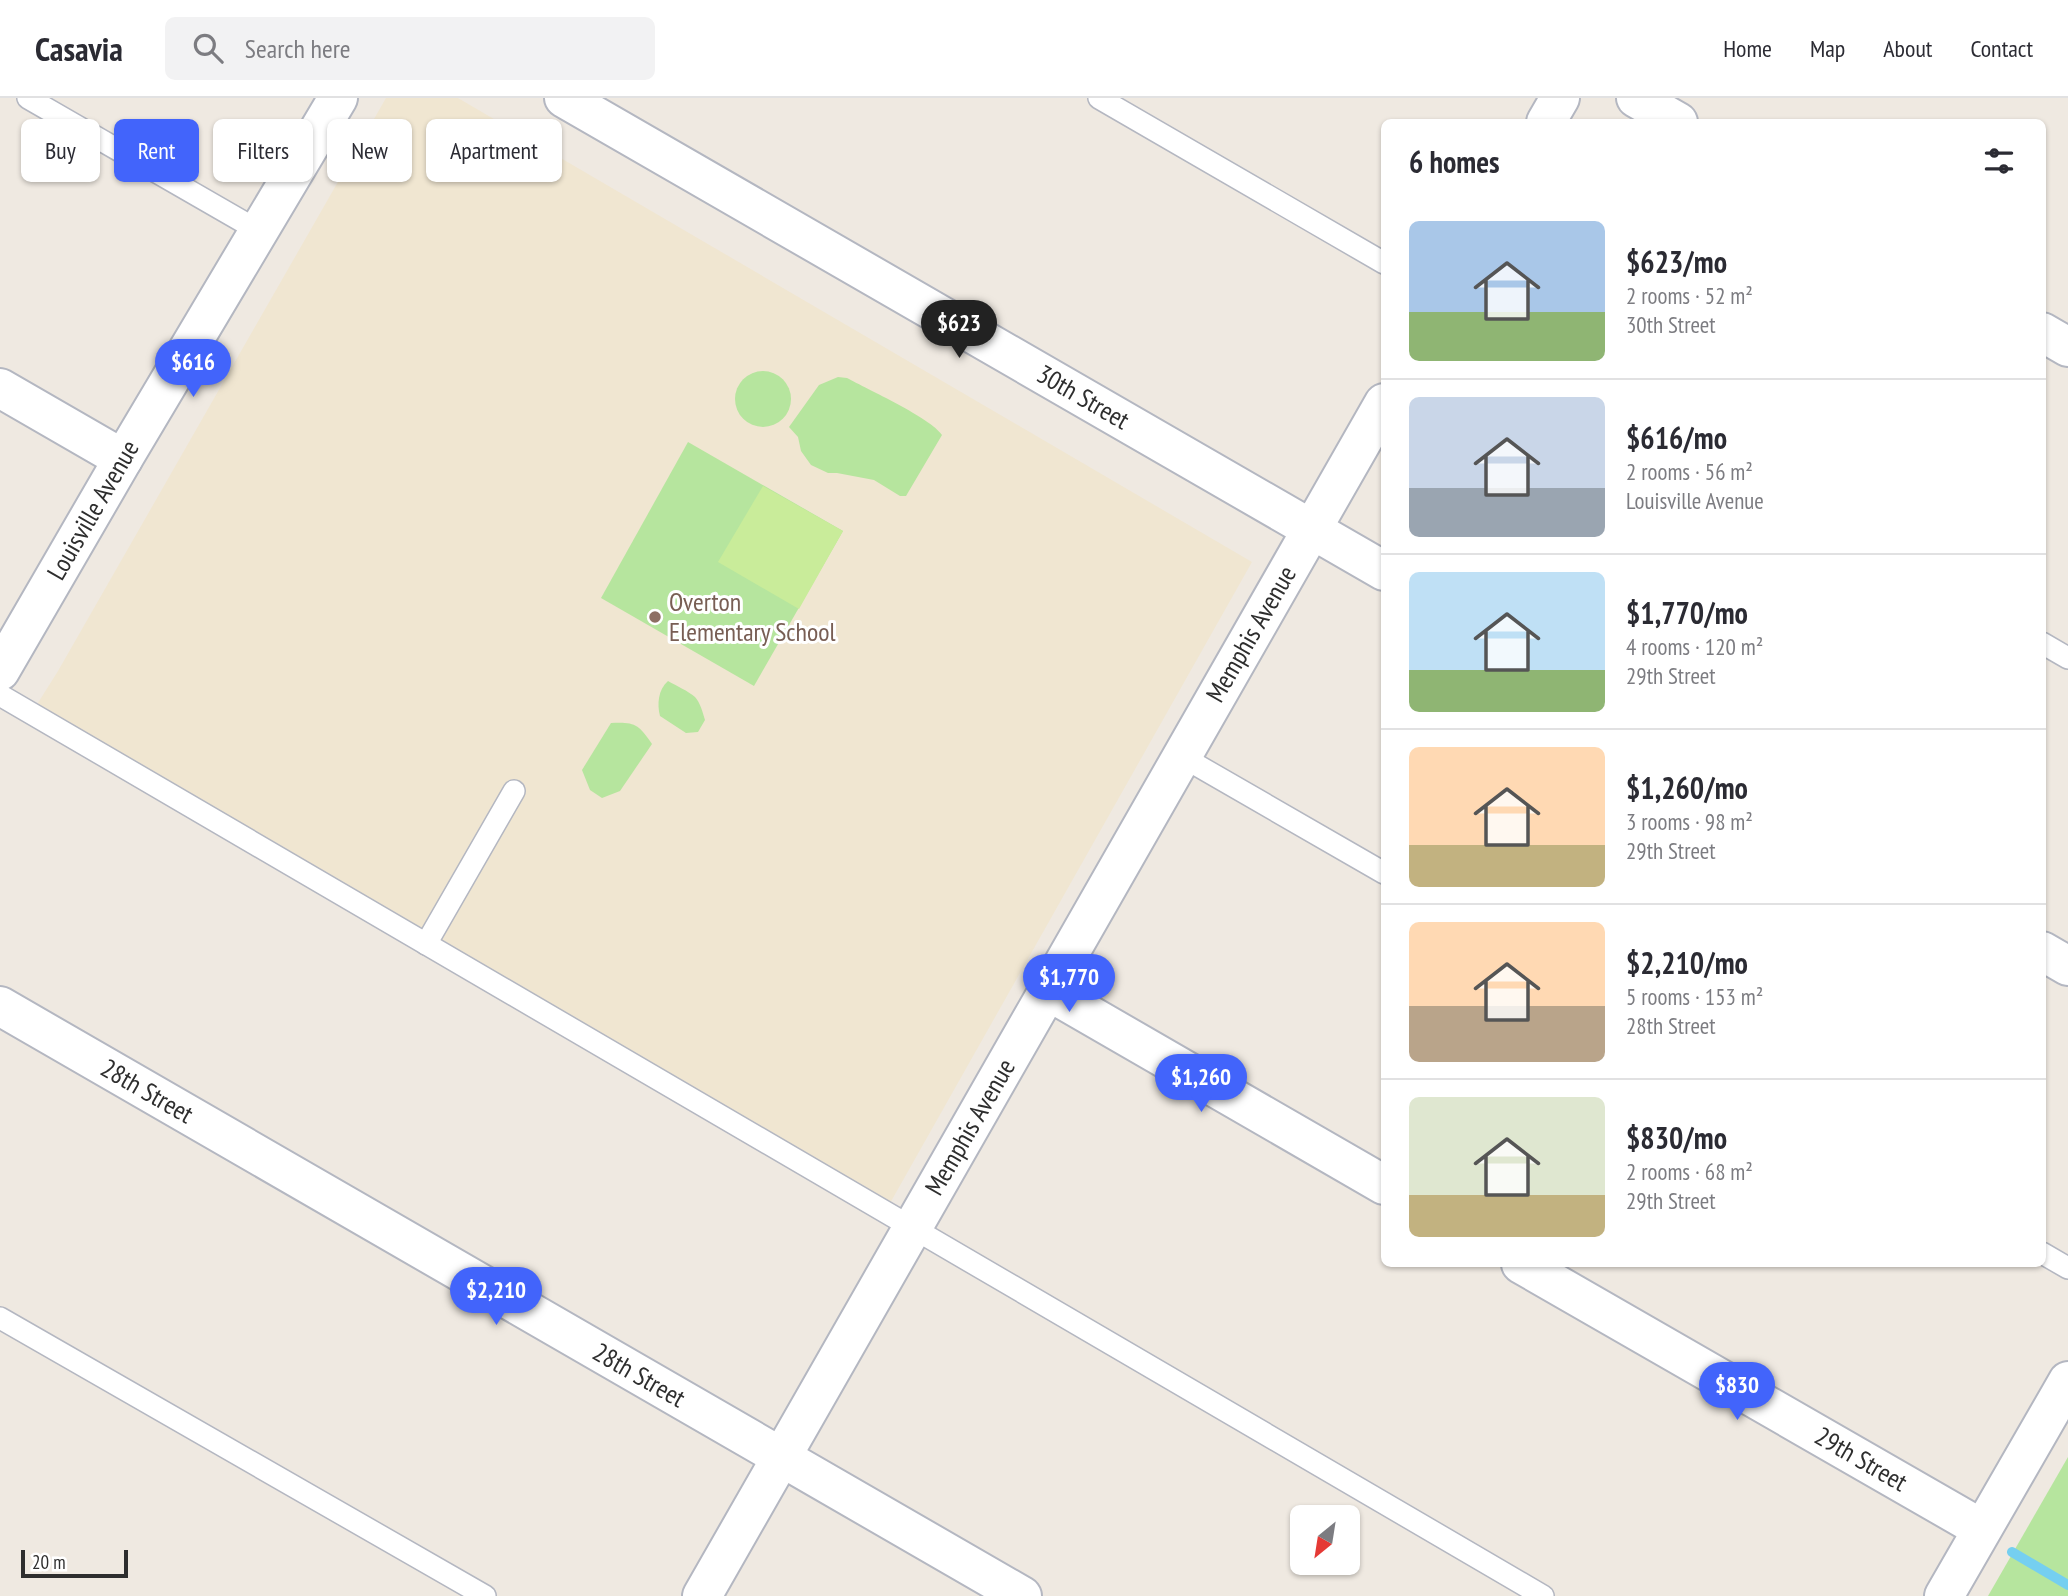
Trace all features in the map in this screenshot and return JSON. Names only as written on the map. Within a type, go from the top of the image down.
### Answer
[{"type":"street","name":"Louisville Avenue","points":[[0,671],[122,459],[338,98]]},
{"type":"street","name":"30th Street","points":[[564,98],[1381,569]]},
{"type":"street","points":[[1548,119],[1560,98]]},
{"type":"street","points":[[1636,98],[1673,119]]},
{"type":"street","points":[[2046,334],[2068,347]]},
{"type":"street","points":[[0,388],[122,459]]},
{"type":"street","name":"Memphis Avenue","points":[[702,1596],[1381,408]]},
{"type":"street","points":[[2046,953],[2068,966]]},
{"type":"street","points":[[1048,991],[1381,1183]]},
{"type":"street","name":"28th Street","points":[[0,1006],[1022,1596]]},
{"type":"street","name":"29th Street","points":[[1526,1267],[1982,1529]]},
{"type":"street","points":[[1944,1596],[2068,1381]]},
{"type":"lane","points":[[28,98],[259,230]]},
{"type":"lane","points":[[1099,98],[1381,261]]},
{"type":"lane","points":[[2046,645],[2068,658]]},
{"type":"lane","points":[[0,695],[1543,1596]]},
{"type":"lane","points":[[1181,756],[1381,871]]},
{"type":"lane","points":[[426,944],[514,790]]},
{"type":"lane","points":[[2046,1255],[2068,1268]]},
{"type":"lane","points":[[0,1318],[485,1596]]},
{"type":"shaded area","name":"Overton Elementary School","points":[[386,98],[458,98],[494,119],[426,119],[426,182],[562,182],[562,159],[1252,562],[889,1205],[36,706],[338,182],[412,182],[412,119],[374,119]]},
{"type":"green space","points":[[763,371],[783,379],[791,399],[783,419],[763,427],[743,419],[735,399],[743,379]]},
{"type":"green space","points":[[838,377],[847,378],[898,404],[925,420],[942,435],[906,496],[900,496],[874,480],[828,473],[811,465],[801,451],[798,437],[789,427],[819,385]]},
{"type":"green space","points":[[688,442],[843,531],[754,686],[601,598]]},
{"type":"green space","points":[[763,486],[843,531],[799,609],[718,562]]},
{"type":"green space","points":[[668,681],[695,697],[698,702],[705,720],[698,732],[686,733],[660,716],[659,697]]},
{"type":"green space","points":[[611,723],[635,726],[652,744],[620,791],[602,798],[590,790],[582,770]]},
{"type":"green space","points":[[2068,1457],[2068,1596],[1988,1596]]},
{"type":"waterway","points":[[2012,1552],[2068,1585]]},
{"type":"place","name":"Overton Elementary School","points":[[655,617]]}]
